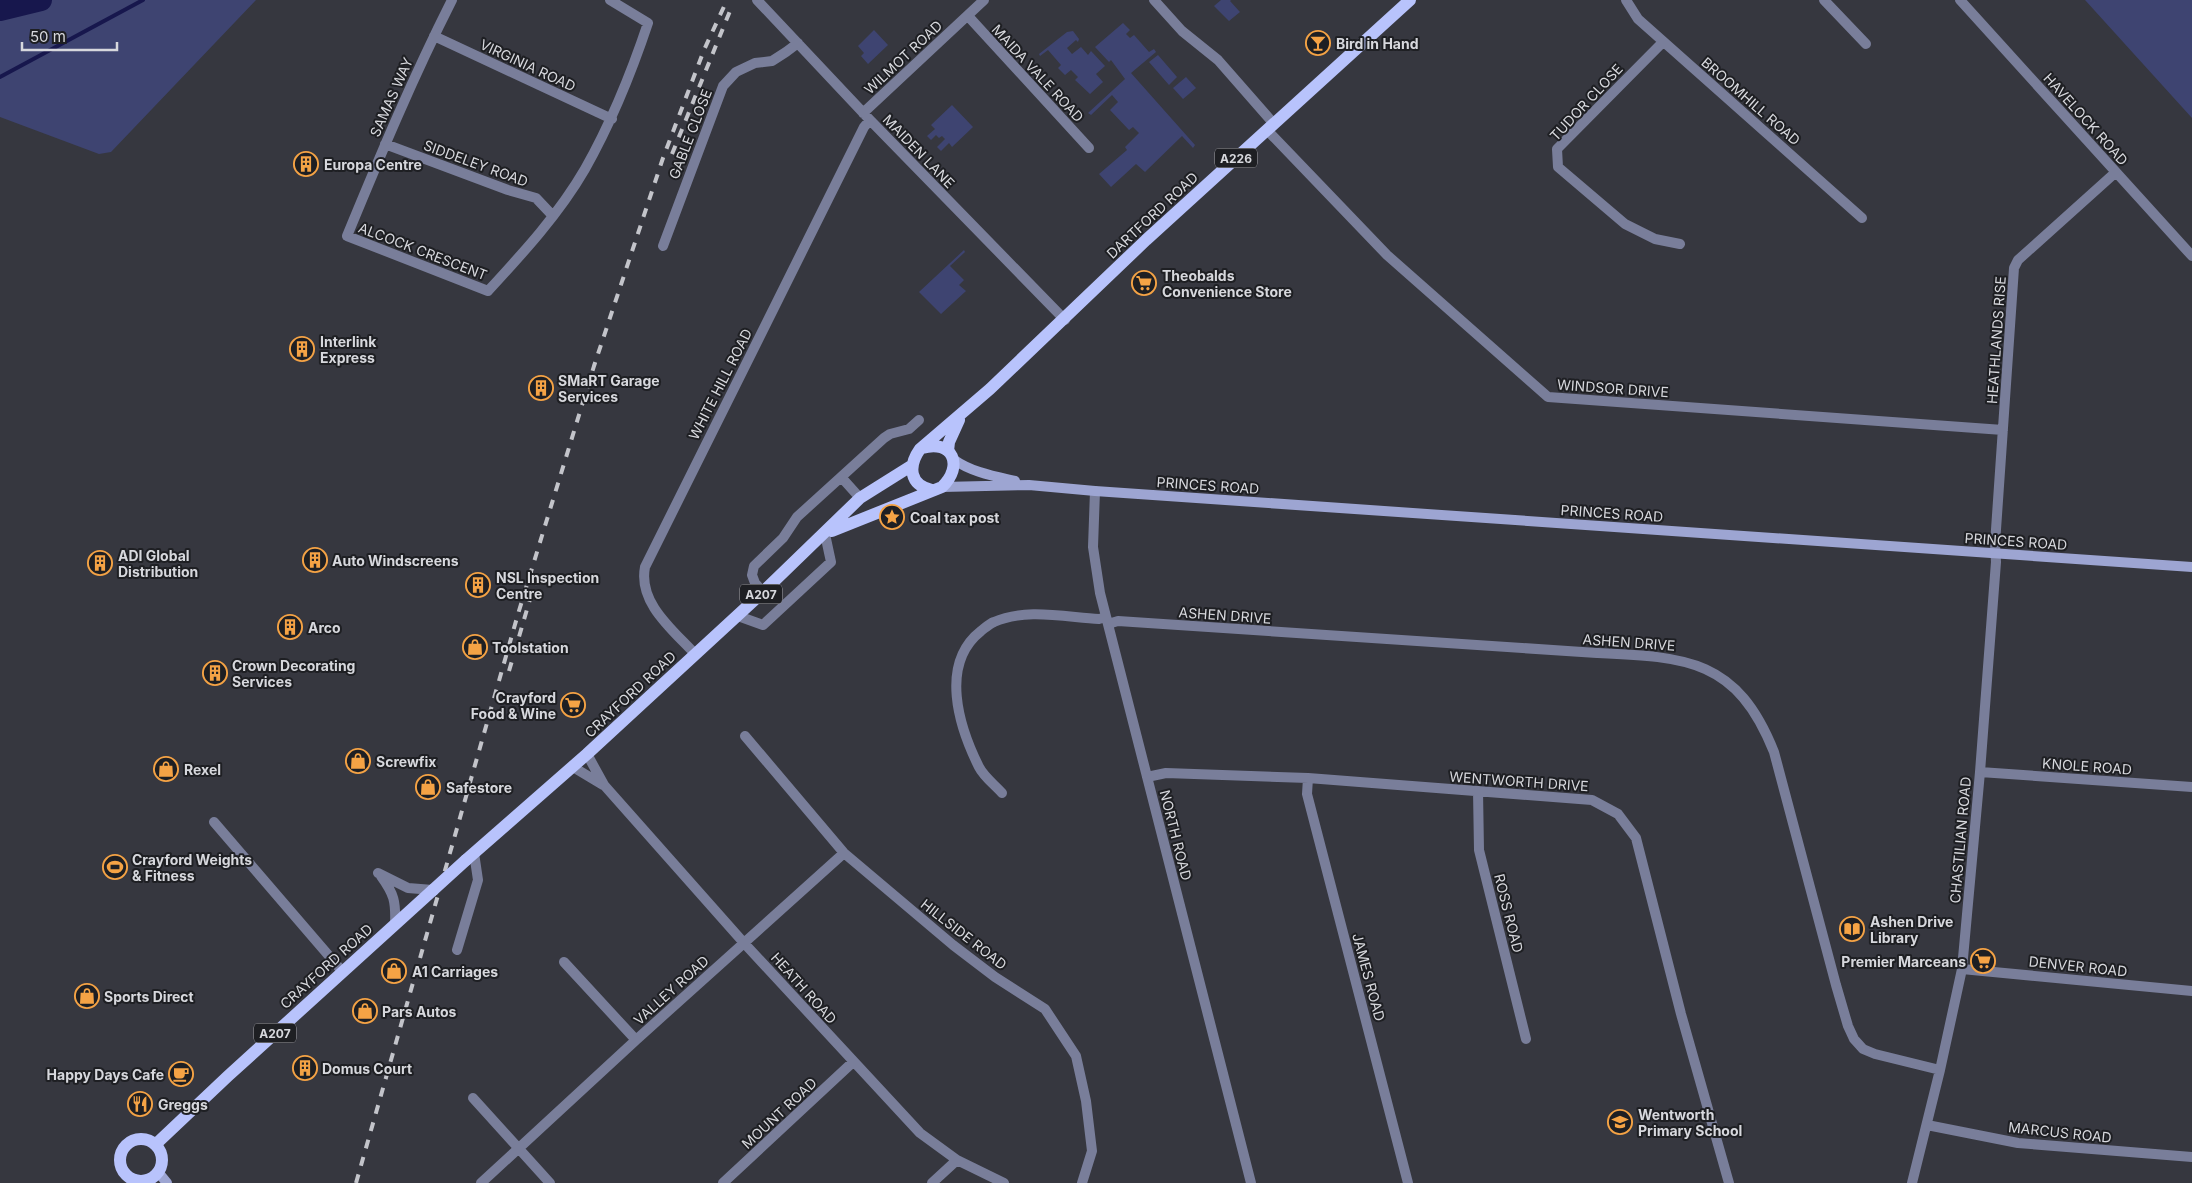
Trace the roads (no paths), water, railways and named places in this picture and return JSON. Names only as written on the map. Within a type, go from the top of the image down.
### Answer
[{"type":"main road","name":"DARTFORD ROAD","points":[[920,449],[962,415],[1065,320],[1146,240],[1410,0]]},
{"type":"main road","name":"DARTFORD ROAD","points":[[950,455],[949,442],[962,415]]},
{"type":"main road","points":[[911,466],[914,479],[922,487],[937,488],[954,470],[950,455],[940,446],[932,445],[920,449]]},
{"type":"main road","name":"A207","points":[[911,466],[913,458],[920,449]]},
{"type":"main road","name":"PRINCES ROAD","points":[[950,455],[963,466],[978,472],[1030,485]]},
{"type":"main road","name":"CRAYFORD ROAD","points":[[156,1144],[342,971],[573,767],[738,616],[825,534],[860,498],[911,466]]},
{"type":"main road","name":"PRINCES ROAD","points":[[937,488],[1030,485],[2192,567]]},
{"type":"main road","name":"CRAYFORD ROAD","points":[[825,534],[937,488]]},
{"type":"main road","points":[[141,1138],[156,1144],[162,1158],[158,1172],[152,1178],[143,1181],[122,1179],[119,1160],[121,1151],[126,1144],[141,1138]]},
{"type":"main road","points":[[158,1172],[167,1183]]},
{"type":"street","name":"SAMAS WAY","points":[[347,236],[385,144],[452,0]]},
{"type":"street","name":"ALCOCK CRESCENT","points":[[347,236],[488,291],[520,257],[553,216],[584,171],[612,119],[648,23],[610,0]]},
{"type":"street","name":"MAIDEN LANE","points":[[757,0],[866,117],[1065,320]]},
{"type":"street","name":"WILMOT ROAD","points":[[866,117],[984,0]]},
{"type":"street","name":"WINDSOR DRIVE","points":[[1154,0],[1182,31],[1218,60],[1271,127],[1387,255],[1548,397],[2003,430]]},
{"type":"street","name":"BROOMHILL ROAD","points":[[1626,0],[1638,19],[1862,218]]},
{"type":"street","points":[[1824,0],[1866,44]]},
{"type":"street","name":"HAVELOCK ROAD","points":[[1960,0],[2192,256]]},
{"type":"street","name":"MAIDA VALE ROAD","points":[[968,16],[1089,148]]},
{"type":"street","name":"VIRGINIA ROAD","points":[[434,36],[612,119]]},
{"type":"street","name":"TUDOR CLOSE","points":[[1663,42],[1557,149],[1558,167],[1625,224],[1655,239],[1680,244]]},
{"type":"street","name":"GABLE CLOSE","points":[[663,246],[723,86],[736,72],[755,63],[772,60],[798,43]]},
{"type":"street","name":"WHITE HILL ROAD","points":[[695,654],[649,600],[644,582],[645,567],[864,127],[866,117]]},
{"type":"street","name":"SIDDELEY ROAD","points":[[385,144],[508,190],[536,198],[553,216]]},
{"type":"street","name":"HEATHLANDS RISE","points":[[1995,553],[2014,268],[2018,260],[2116,172]]},
{"type":"street","points":[[763,592],[755,583],[752,575],[754,566],[783,538],[797,518],[884,438],[890,434],[909,429],[919,420]]},
{"type":"street","points":[[842,478],[860,498]]},
{"type":"street","name":"NORTH ROAD","points":[[1095,491],[1094,561],[1107,620],[1252,1183]]},
{"type":"street","points":[[738,616],[763,625],[831,562],[825,534]]},
{"type":"street","name":"CHASTILIAN ROAD","points":[[1912,1183],[1940,1070],[1962,969],[1980,772],[1996,562],[1995,553]]},
{"type":"street","name":"ASHEN DRIVE","points":[[1002,793],[980,769],[962,726],[956,693],[959,662],[972,638],[992,623],[1019,615],[1589,653],[1652,655],[1691,662],[1714,672],[1732,686],[1749,706],[1765,730],[1774,752],[1836,986],[1848,1026],[1854,1039],[1863,1049],[1875,1054],[1940,1070]]},
{"type":"street","name":"HILLSIDE ROAD","points":[[745,736],[844,853],[953,945],[995,977],[1045,1008],[1076,1056],[1086,1101],[1092,1151],[1082,1183]]},
{"type":"street","name":"HEATH ROAD","points":[[587,754],[604,785],[744,943],[920,1133],[957,1160],[1004,1183]]},
{"type":"street","name":"HEATH ROAD","points":[[573,767],[604,785]]},
{"type":"street","name":"KNOLE ROAD","points":[[1980,772],[2192,786]]},
{"type":"street","name":"WENTWORTH DRIVE","points":[[1147,777],[1166,774],[1308,778],[1592,800],[1618,814],[1636,838],[1681,1014],[1729,1183]]},
{"type":"street","name":"JAMES ROAD","points":[[1308,778],[1307,794],[1408,1183]]},
{"type":"street","name":"ROSS ROAD","points":[[1478,792],[1479,850],[1526,1039]]},
{"type":"street","points":[[214,822],[342,971]]},
{"type":"street","name":"VALLEY ROAD","points":[[481,1183],[636,1040],[844,853]]},
{"type":"street","points":[[457,950],[478,880],[470,857]]},
{"type":"street","points":[[395,925],[396,908],[392,891],[378,873],[408,888],[433,890]]},
{"type":"street","points":[[564,962],[636,1040]]},
{"type":"street","name":"DENVER ROAD","points":[[1962,969],[2192,991]]},
{"type":"street","name":"MOUNT ROAD","points":[[723,1183],[853,1062]]},
{"type":"street","points":[[473,1098],[550,1183]]},
{"type":"street","name":"MARCUS ROAD","points":[[1927,1125],[2018,1143],[2192,1157]]},
{"type":"street","points":[[932,1183],[957,1160]]},
{"type":"waterway","points":[[0,10],[41,0]]},
{"type":"waterway","points":[[0,77],[143,0]]},
{"type":"railway","points":[[356,1183],[518,614],[594,366],[663,158],[704,50],[727,0]]},
{"type":"railway","points":[[672,154],[732,6]]},
{"type":"railway","points":[[509,671],[535,582]]},
{"type":"place","name":"Bird in Hand","points":[[1318,43]]},
{"type":"place","name":"Europa Centre","points":[[306,164]]},
{"type":"place","name":"Theobalds Convenience Store","points":[[1144,283]]},
{"type":"place","name":"Interlink Express","points":[[302,349]]},
{"type":"place","name":"SMaRT Garage Services","points":[[541,388]]},
{"type":"place","name":"Coal tax post","points":[[892,517]]},
{"type":"place","name":"Auto Windscreens","points":[[315,560]]},
{"type":"place","name":"ADI Global Distribution","points":[[100,563]]},
{"type":"place","name":"NSL Inspection Centre","points":[[478,585]]},
{"type":"place","name":"Arco","points":[[290,627]]},
{"type":"place","name":"Toolstation","points":[[475,647]]},
{"type":"place","name":"Crown Decorating Services","points":[[215,673]]},
{"type":"place","name":"Crayford Food & Wine","points":[[573,705]]},
{"type":"place","name":"Screwfix","points":[[358,761]]},
{"type":"place","name":"Rexel","points":[[166,769]]},
{"type":"place","name":"Safestore","points":[[428,787]]},
{"type":"place","name":"Crayford Weights & Fitness","points":[[115,867]]},
{"type":"place","name":"Ashen Drive Library","points":[[1852,929]]},
{"type":"place","name":"Premier Marceans","points":[[1983,961]]},
{"type":"place","name":"A1 Carriages","points":[[394,971]]},
{"type":"place","name":"Sports Direct","points":[[87,996]]},
{"type":"place","name":"Pars Autos","points":[[365,1011]]},
{"type":"place","name":"Domus Court","points":[[305,1068]]},
{"type":"place","name":"Happy Days Cafe","points":[[181,1074]]},
{"type":"place","name":"Greggs","points":[[140,1104]]},
{"type":"place","name":"Wentworth Primary School","points":[[1620,1122]]}]
